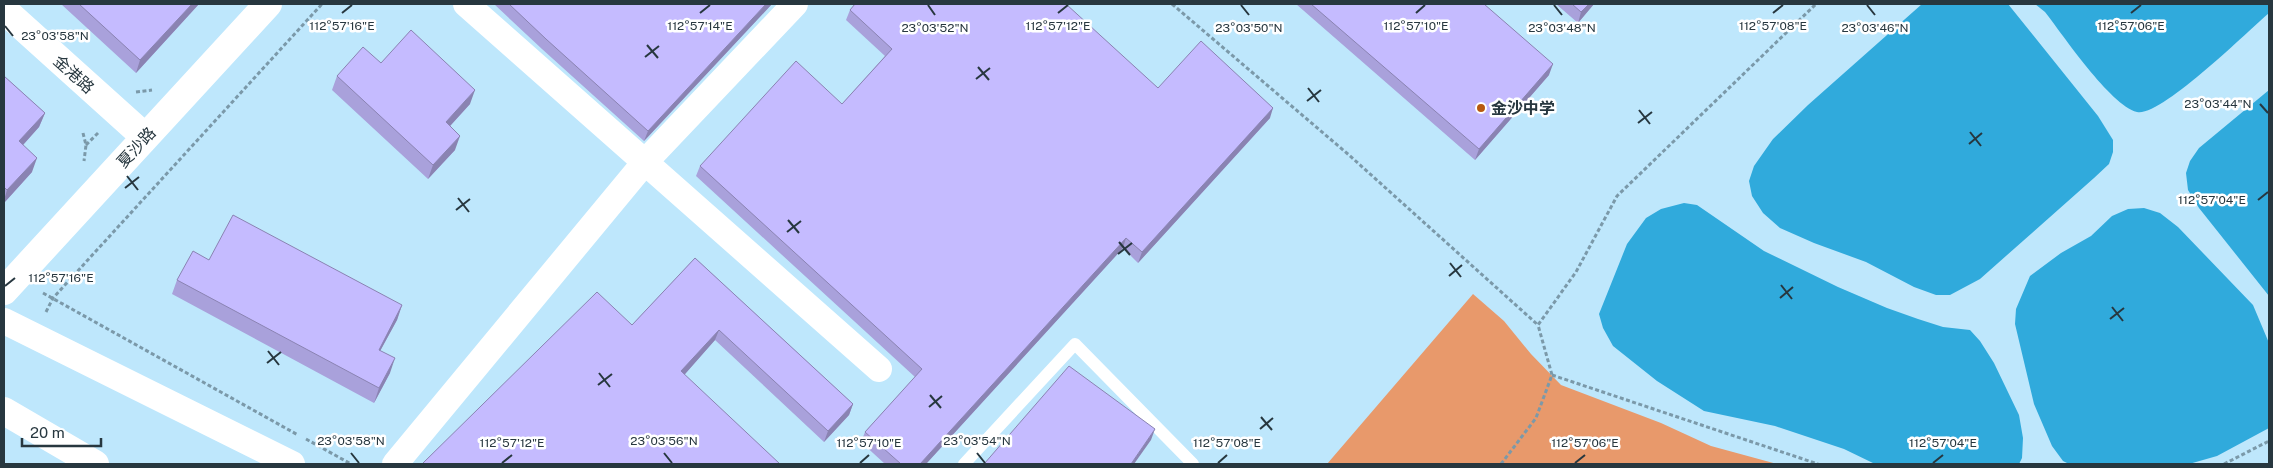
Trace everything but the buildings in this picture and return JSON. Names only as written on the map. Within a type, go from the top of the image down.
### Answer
[{"type":"street","name":"夏沙路","points":[[4,290],[268,4]]},
{"type":"street","points":[[466,4],[879,369]]},
{"type":"street","points":[[395,464],[646,162],[795,4]]},
{"type":"street","name":"金港路","points":[[4,10],[145,137]]},
{"type":"street","points":[[4,321],[292,464]]},
{"type":"street","points":[[4,411],[95,464]]},
{"type":"lane","points":[[964,464],[1075,344],[1194,464]]},
{"type":"path","points":[[44,314],[53,298],[322,4]]},
{"type":"path","points":[[1172,4],[1349,155],[1538,325],[1552,375],[1536,418],[1501,464]]},
{"type":"path","points":[[1538,325],[1576,272],[1617,196],[1816,4]]},
{"type":"path","points":[[86,145],[101,130]]},
{"type":"path","points":[[82,133],[86,145],[86,158],[82,164]]},
{"type":"path","points":[[43,293],[351,464]]},
{"type":"path","points":[[1552,375],[1818,464]]},
{"type":"path","points":[[2224,464],[2269,441]]},
{"type":"shaded area","points":[[1473,294],[1504,321],[1531,354],[1561,385],[1661,423],[1711,446],[1777,464],[1327,464]]},
{"type":"water","points":[[1922,4],[2008,4],[2098,116],[2113,140],[2113,152],[2109,164],[1980,279],[1950,295],[1936,295],[1914,287],[1866,262],[1780,228],[1763,213],[1752,196],[1749,181],[1754,166],[1773,139],[1808,105]]},
{"type":"water","points":[[2035,4],[2269,4],[2269,13],[2184,88],[2148,110],[2137,112],[2126,107],[2114,97],[2075,52],[2045,12]]},
{"type":"water","points":[[2269,90],[2269,296],[2199,208],[2188,190],[2186,173],[2190,161],[2199,148]]},
{"type":"water","points":[[1684,203],[1697,205],[1764,251],[1838,287],[1918,319],[1943,327],[1970,330],[1980,341],[1994,363],[2019,415],[2023,438],[2022,458],[2019,464],[1875,464],[1844,449],[1775,426],[1704,411],[1657,381],[1613,346],[1603,328],[1599,314],[1627,244],[1646,218],[1661,209]]},
{"type":"water","points":[[2144,208],[2160,213],[2178,227],[2253,305],[2269,343],[2269,428],[2217,456],[2189,464],[2069,464],[2063,461],[2052,446],[2034,404],[2015,324],[2016,309],[2030,276],[2061,253],[2091,236],[2112,216],[2128,209]]},
{"type":"place","name":"金沙中学","points":[[1481,108]]}]
